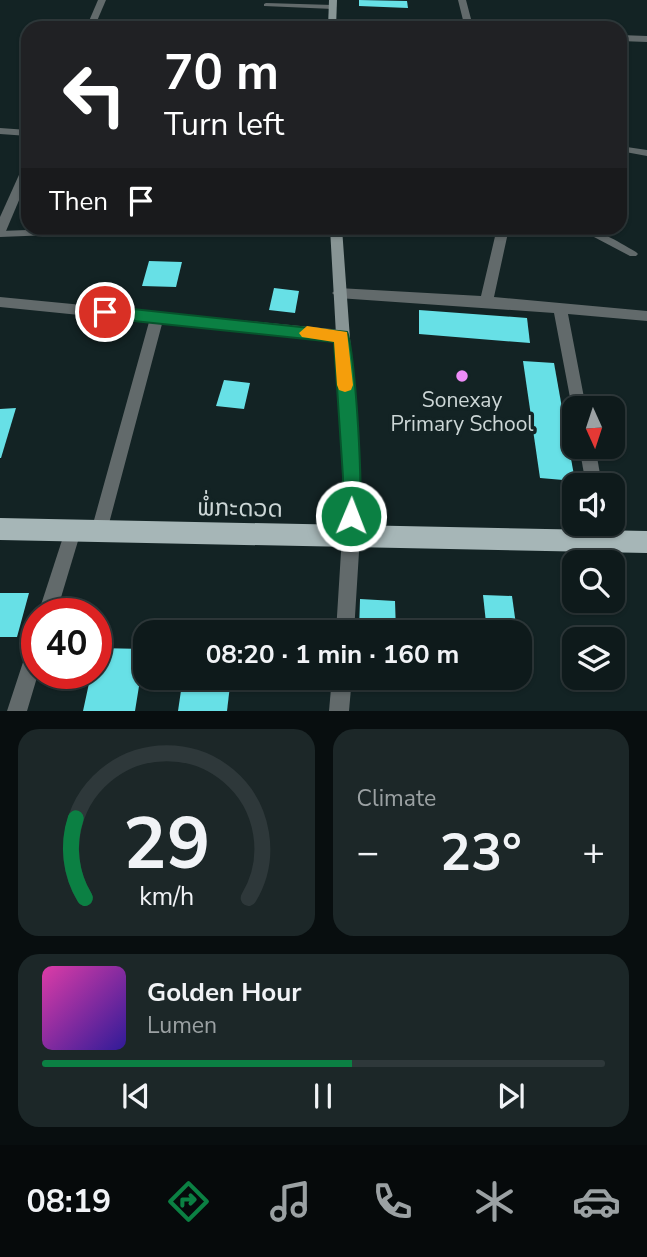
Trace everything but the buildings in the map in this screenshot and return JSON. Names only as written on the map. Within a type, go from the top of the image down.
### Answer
[{"type":"main road","name":"ພໍ່ກະດວດ","points":[[0,529],[351,536],[562,533]]},
{"type":"main road","name":"ພໍ່ກະດວດ","points":[[621,536],[647,542]]},
{"type":"street","points":[[93,21],[102,0]]},
{"type":"street","points":[[462,0],[467,21]]},
{"type":"street","points":[[627,38],[647,39]]},
{"type":"street","points":[[0,131],[21,132]]},
{"type":"street","points":[[0,232],[21,182]]},
{"type":"street","points":[[335,235],[352,477],[346,620]]},
{"type":"street","points":[[486,302],[501,235]]},
{"type":"street","points":[[338,293],[647,316]]},
{"type":"street","points":[[0,302],[342,336]]},
{"type":"street","points":[[560,308],[577,396]]},
{"type":"street","points":[[99,531],[157,318]]},
{"type":"street","points":[[52,598],[73,531]]},
{"type":"street","points":[[17,711],[24,689]]},
{"type":"street","points":[[339,711],[341,690]]},
{"type":"lane","points":[[266,5],[333,4]]},
{"type":"lane","points":[[627,150],[647,153]]},
{"type":"lane","points":[[0,232],[21,231]]},
{"type":"lane","points":[[597,235],[633,254]]},
{"type":"slow traffic","points":[[307,333],[342,336],[345,385]]},
{"type":"place","name":"Sonexay Primary School","points":[[462,376]]},
{"type":"route","points":[[105,312],[342,336],[352,477],[351,516]]}]
